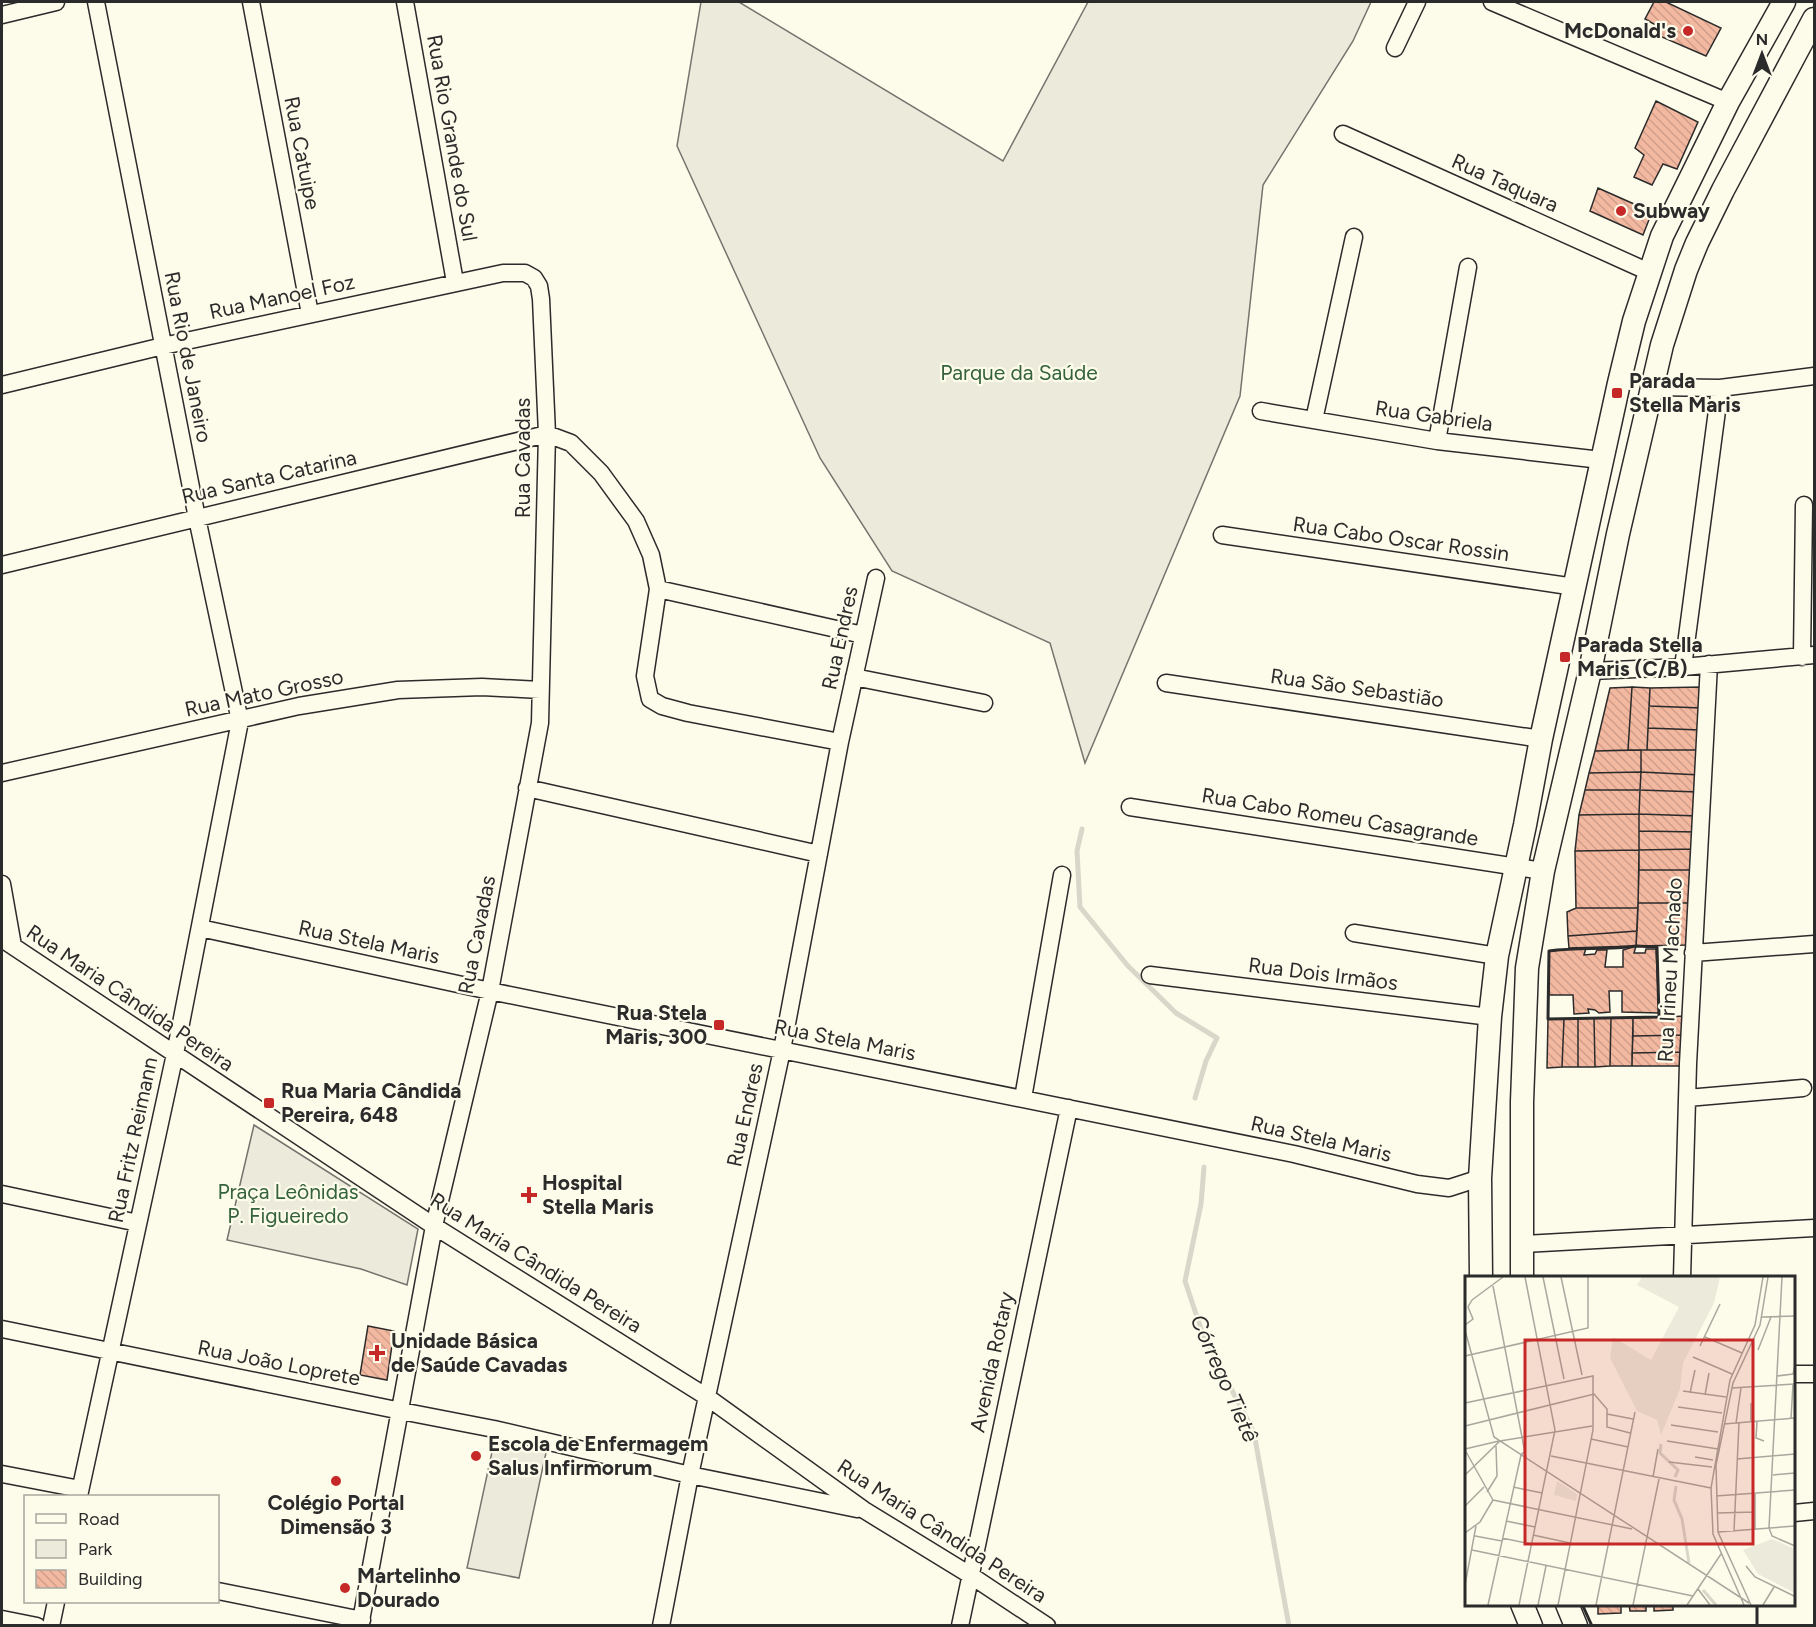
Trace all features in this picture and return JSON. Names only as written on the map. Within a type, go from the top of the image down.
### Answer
[{"type":"main road","points":[[1481,1276],[1480,1178],[1490,1017],[1497,956],[1541,738],[1601,460],[1634,321],[1649,272],[1675,208],[1728,102],[1784,2]]},
{"type":"main road","points":[[1522,1276],[1524,1002],[1527,968],[1544,872],[1590,671],[1618,534],[1673,305],[1697,243],[1723,189],[1815,18]]},
{"type":"main road","points":[[1522,1606],[1531,1626]]},
{"type":"main road","points":[[1567,1606],[1576,1626]]},
{"type":"street","points":[[2,15],[57,2]]},
{"type":"street","name":"Rua Rio de Janeiro","points":[[96,2],[197,518],[240,721]]},
{"type":"street","name":"Rua Catuipe","points":[[251,2],[310,314]]},
{"type":"street","name":"Rua Rio Grande do Sul","points":[[405,2],[455,282]]},
{"type":"street","points":[[1395,48],[1417,2]]},
{"type":"street","points":[[1492,2],[1728,102]]},
{"type":"street","name":"Rua Taquara","points":[[1343,134],[1649,272]]},
{"type":"street","points":[[1314,420],[1354,237]]},
{"type":"street","points":[[1437,441],[1468,267]]},
{"type":"street","name":"Rua Manoel Foz","points":[[2,385],[163,346],[503,273]]},
{"type":"street","name":"Rua Cavadas","points":[[361,1623],[434,1226],[490,991],[540,723],[547,434],[542,299],[539,286],[534,278],[525,273],[503,273]]},
{"type":"street","points":[[1653,387],[1720,388],[1815,376]]},
{"type":"street","points":[[1683,667],[1720,388]]},
{"type":"street","name":"Rua Gabriela","points":[[1261,411],[1437,441],[1601,460]]},
{"type":"street","points":[[547,434],[571,443],[601,473],[636,521],[651,555],[658,589],[645,676],[650,699],[662,706],[688,713],[840,742]]},
{"type":"street","name":"Rua Santa Catarina","points":[[2,565],[547,434]]},
{"type":"street","points":[[1590,671],[1683,667],[1808,656],[1804,505]]},
{"type":"street","name":"Rua Cabo Oscar Rossin","points":[[1222,535],[1575,587]]},
{"type":"street","name":"Rua Endres","points":[[661,1626],[706,1397],[782,1050],[840,742],[876,578]]},
{"type":"street","points":[[658,589],[863,635]]},
{"type":"street","name":"Rua Irineu Machado","points":[[1682,1276],[1693,952],[1709,664]]},
{"type":"street","points":[[854,677],[984,703]]},
{"type":"street","name":"Rua São Sebastião","points":[[1166,683],[1541,738]]},
{"type":"street","name":"Rua Mato Grosso","points":[[2,773],[299,706],[398,690],[482,687],[540,690]]},
{"type":"street","name":"Rua Fritz Reimann","points":[[80,1493],[175,1054],[240,721]]},
{"type":"street","points":[[527,788],[819,854]]},
{"type":"street","name":"Rua Cabo Romeu Casagrande","points":[[1130,807],[1544,872]]},
{"type":"street","points":[[1023,1098],[1062,875]]},
{"type":"street","points":[[2,885],[7,943]]},
{"type":"street","name":"Rua Stela Maris","points":[[200,928],[490,991],[1294,1154],[1417,1184],[1449,1188],[1480,1178]]},
{"type":"street","points":[[1354,933],[1497,956]]},
{"type":"street","name":"Rua Maria Cândida Pereira","points":[[7,943],[434,1226],[706,1397],[864,1510],[970,1575],[1047,1626]]},
{"type":"street","points":[[1693,952],[1815,944]]},
{"type":"street","name":"Rua Dois Irmãos","points":[[1149,975],[1490,1017]]},
{"type":"street","points":[[1687,1098],[1803,1088]]},
{"type":"street","name":"Avenida Rotary","points":[[960,1626],[1069,1108]]},
{"type":"street","points":[[2,1194],[138,1223]]},
{"type":"street","points":[[1522,1244],[1684,1237],[1815,1228]]},
{"type":"street","name":"Rua João Loprete","points":[[2,1329],[111,1353],[494,1429],[690,1475],[864,1510]]},
{"type":"street","points":[[1795,1374],[1815,1374]]},
{"type":"street","points":[[2,1474],[80,1493]]},
{"type":"street","points":[[1795,1513],[1815,1511]]},
{"type":"street","points":[[219,1591],[361,1623]]},
{"type":"street","points":[[51,1626],[56,1603]]},
{"type":"street","points":[[2,1619],[37,1626]]},
{"type":"green space","name":"Parque da Saúde","points":[[701,2],[739,2],[1003,161],[1088,2],[1371,2],[1353,41],[1263,185],[1240,396],[1085,763],[1050,643],[892,571],[820,458],[677,146]]},
{"type":"green space","name":"Praça Leônidas P. Figueiredo","points":[[254,1125],[418,1229],[407,1285],[361,1269],[227,1240]]},
{"type":"green space","points":[[495,1438],[547,1448],[519,1578],[467,1568]]},
{"type":"building","name":"McDonald's","points":[[1654,2],[1666,2],[1721,28],[1706,56],[1655,34],[1659,27],[1645,19]]},
{"type":"building","points":[[1656,101],[1698,122],[1677,169],[1663,164],[1652,185],[1634,177],[1644,155],[1635,148]]},
{"type":"building","name":"Subway","points":[[1598,188],[1652,212],[1643,235],[1590,211]]},
{"type":"building","points":[[1632,687],[1628,750],[1595,751],[1610,688]]},
{"type":"building","points":[[1632,687],[1650,688],[1647,750],[1628,750]]},
{"type":"building","points":[[1702,687],[1701,708],[1649,706],[1650,688]]},
{"type":"building","points":[[1649,706],[1701,708],[1700,730],[1648,728]]},
{"type":"building","points":[[1648,728],[1700,730],[1699,750],[1647,750]]},
{"type":"building","points":[[1641,750],[1641,772],[1589,773],[1595,751]]},
{"type":"building","points":[[1641,750],[1699,750],[1700,775],[1641,772]]},
{"type":"building","points":[[1641,772],[1640,790],[1585,790],[1589,773]]},
{"type":"building","points":[[1641,772],[1700,775],[1698,792],[1640,790]]},
{"type":"building","points":[[1585,790],[1640,790],[1639,814],[1579,815]]},
{"type":"building","points":[[1640,790],[1698,792],[1698,816],[1639,814]]},
{"type":"building","points":[[1639,814],[1639,850],[1575,851],[1579,815]]},
{"type":"building","points":[[1639,814],[1698,816],[1697,832],[1639,831]]},
{"type":"building","points":[[1639,831],[1697,832],[1694,849],[1639,850]]},
{"type":"building","points":[[1694,849],[1695,870],[1639,870],[1639,850]]},
{"type":"building","points":[[1639,850],[1638,908],[1576,908],[1575,851]]},
{"type":"building","points":[[1639,870],[1695,870],[1693,903],[1638,903]]},
{"type":"building","points":[[1638,903],[1693,903],[1687,945],[1636,946]]},
{"type":"building","points":[[1576,908],[1638,908],[1637,931],[1568,936],[1567,912]]},
{"type":"building","points":[[1637,931],[1636,946],[1569,948],[1568,936]]},
{"type":"building","points":[[1636,946],[1634,953],[1645,953],[1646,949],[1656,949],[1659,1013],[1622,1012],[1622,991],[1609,991],[1610,1012],[1599,1013],[1588,1009],[1589,1013],[1574,1014],[1573,995],[1549,995],[1549,951],[1586,948],[1584,955],[1595,954],[1597,950],[1607,950],[1605,967],[1623,967],[1623,950]]},
{"type":"building","points":[[1687,1016],[1686,1035],[1633,1036],[1633,1018]]},
{"type":"building","points":[[1594,1018],[1595,1067],[1578,1067],[1578,1019]]},
{"type":"building","points":[[1594,1018],[1611,1018],[1610,1066],[1595,1067]]},
{"type":"building","points":[[1611,1018],[1633,1018],[1632,1066],[1610,1066]]},
{"type":"building","points":[[1548,1019],[1564,1019],[1562,1067],[1547,1068]]},
{"type":"building","points":[[1564,1019],[1578,1019],[1578,1067],[1562,1067]]},
{"type":"building","points":[[1686,1035],[1685,1052],[1632,1053],[1633,1036]]},
{"type":"building","points":[[1685,1052],[1686,1066],[1632,1066],[1632,1053]]},
{"type":"building","name":"Unidade Básica de Saúde Cavadas","points":[[368,1326],[394,1331],[387,1380],[360,1375]]},
{"type":"building","points":[[1598,1606],[1621,1606],[1621,1613],[1598,1614]]},
{"type":"building","points":[[1629,1606],[1646,1606],[1646,1611],[1630,1611]]},
{"type":"building","points":[[1654,1606],[1673,1606],[1673,1610],[1654,1611]]},
{"type":"waterway","name":"Córrego Tietê","points":[[1082,829],[1077,851],[1080,907],[1128,966],[1176,1013],[1217,1038],[1206,1061],[1195,1098]]},
{"type":"waterway","name":"Córrego Tietê","points":[[1204,1167],[1201,1204],[1185,1281],[1202,1332],[1254,1433],[1289,1626]]},
{"type":"wall","points":[[1636,946],[1657,947],[1659,1017],[1548,1019],[1549,951],[1636,946]]},
{"type":"wall","points":[[1583,1606],[1592,1626]]},
{"type":"wall","points":[[1757,1606],[1757,1626]]},
{"type":"place","name":"McDonald's","points":[[1688,31]]},
{"type":"place","name":"Subway","points":[[1621,211]]},
{"type":"place","name":"Parada Stella Maris","points":[[1617,393]]},
{"type":"place","name":"Parada Stella Maris (C/B)","points":[[1565,657]]},
{"type":"place","name":"Rua Stela Maris, 300","points":[[719,1025]]},
{"type":"place","name":"Rua Maria Cândida Pereira, 648","points":[[269,1103]]},
{"type":"place","name":"Hospital Stella Maris","points":[[529,1195]]},
{"type":"place","name":"Unidade Básica de Saúde Cavadas","points":[[377,1353]]},
{"type":"place","name":"Escola de Enfermagem Salus Infirmorum","points":[[476,1456]]},
{"type":"place","name":"Colégio Portal Dimensão 3","points":[[336,1481]]},
{"type":"place","name":"Martelinho Dourado","points":[[345,1588]]}]
